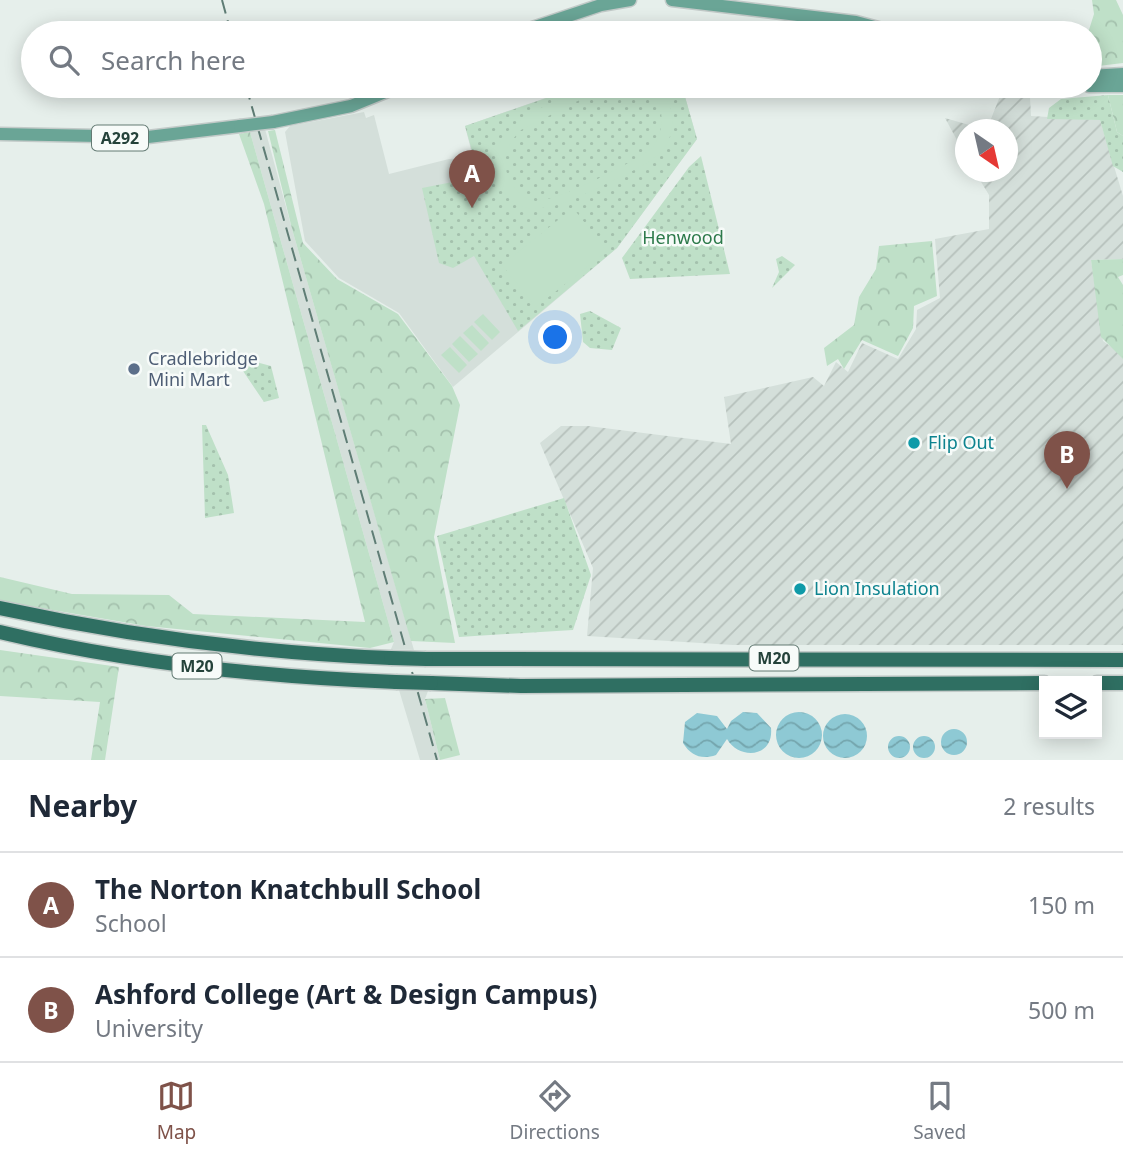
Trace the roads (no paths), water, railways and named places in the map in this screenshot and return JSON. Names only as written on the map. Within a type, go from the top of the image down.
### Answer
[{"type":"highway","name":"M20","points":[[0,608],[64,622],[218,645],[391,659],[1123,660]]},
{"type":"highway","name":"M20","points":[[0,632],[154,661],[322,679],[521,686],[1039,683]]},
{"type":"highway","points":[[1102,683],[1123,683]]},
{"type":"main road","points":[[553,21],[601,5],[630,0]]},
{"type":"main road","points":[[672,0],[848,21]]},
{"type":"main road","points":[[1102,75],[1123,74]]},
{"type":"main road","points":[[1102,86],[1123,86]]},
{"type":"main road","name":"A292","points":[[0,134],[148,137],[240,126],[343,109],[370,98]]},
{"type":"water","points":[[743,712],[757,713],[771,728],[770,738],[762,750],[747,753],[732,746],[727,739],[716,755],[702,757],[690,751],[683,743],[685,722],[697,713],[717,716],[727,729],[731,721]]},
{"type":"water","points":[[799,712],[815,719],[822,735],[815,751],[799,758],[783,751],[776,735],[783,719]]},
{"type":"water","points":[[845,714],[861,720],[867,736],[861,752],[845,758],[829,752],[823,736],[829,720]]},
{"type":"water","points":[[954,729],[963,733],[967,742],[963,751],[954,755],[945,751],[941,742],[945,733]]},
{"type":"water","points":[[899,736],[907,739],[910,747],[907,755],[899,758],[891,755],[888,747],[891,739]]},
{"type":"water","points":[[924,736],[932,739],[935,747],[932,755],[924,758],[916,755],[913,747],[916,739]]},
{"type":"railway","points":[[222,0],[228,21]]},
{"type":"railway","points":[[249,98],[437,760]]},
{"type":"place","name":"The Norton Knatchbull School","points":[[472,208]]},
{"type":"place","name":"Cradlebridge Mini Mart","points":[[134,369]]},
{"type":"place","name":"Flip Out","points":[[914,443]]},
{"type":"place","name":"Ashford College (Art & Design Campus)","points":[[1067,489]]},
{"type":"place","name":"Lion Insulation","points":[[800,589]]},
{"type":"park label","name":"Henwood","points":[[683,238]]}]
